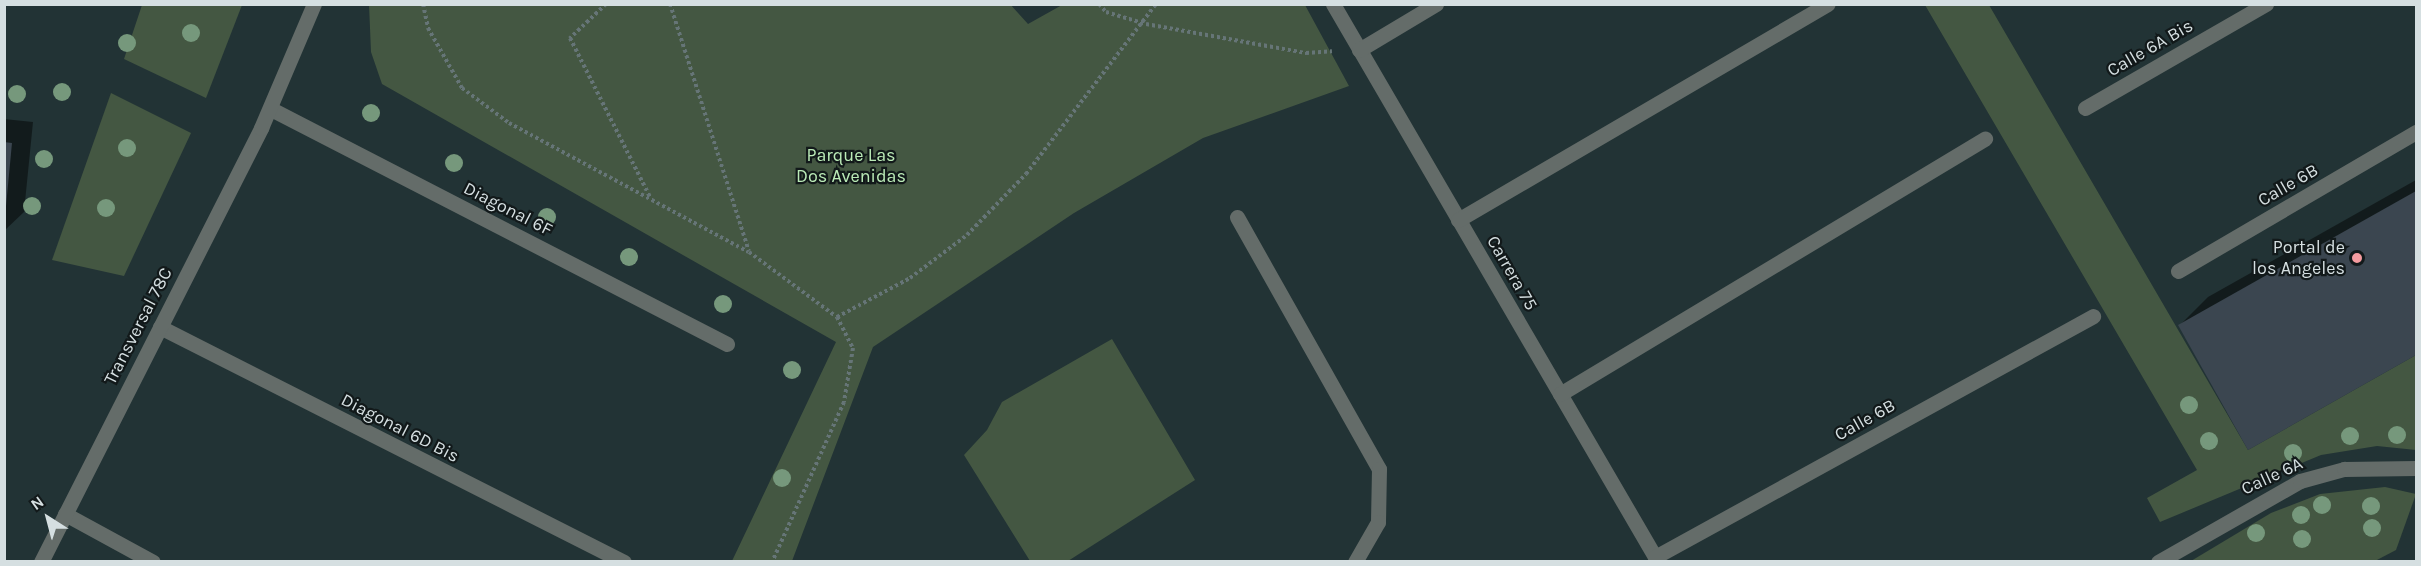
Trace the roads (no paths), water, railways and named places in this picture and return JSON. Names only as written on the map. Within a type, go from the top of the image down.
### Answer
[{"type":"street","name":"Transversal 78C","points":[[41,561],[271,109],[314,4]]},
{"type":"street","name":"Carrera 75","points":[[1333,4],[1657,559]]},
{"type":"street","points":[[1359,50],[1436,4]]},
{"type":"street","points":[[1458,220],[1827,4]]},
{"type":"street","name":"Calle 6A Bis","points":[[2085,108],[2266,4]]},
{"type":"street","name":"Diagonal 6F","points":[[271,109],[727,344]]},
{"type":"street","name":"Calle 6B","points":[[2178,271],[2416,132]]},
{"type":"street","points":[[1560,394],[1985,139]]},
{"type":"street","points":[[1237,217],[1379,469],[1378,522],[1355,561]]},
{"type":"street","name":"Calle 6B","points":[[1657,559],[2093,316]]},
{"type":"street","name":"Diagonal 6D Bis","points":[[160,327],[624,561]]},
{"type":"street","name":"Calle 6A","points":[[2158,561],[2300,481],[2344,469],[2416,468]]},
{"type":"street","points":[[65,514],[153,561]]},
{"type":"place","name":"Portal de los Angeles","points":[[2357,258]]},
{"type":"park label","name":"Parque Las Dos Avenidas","points":[[851,166]]}]
